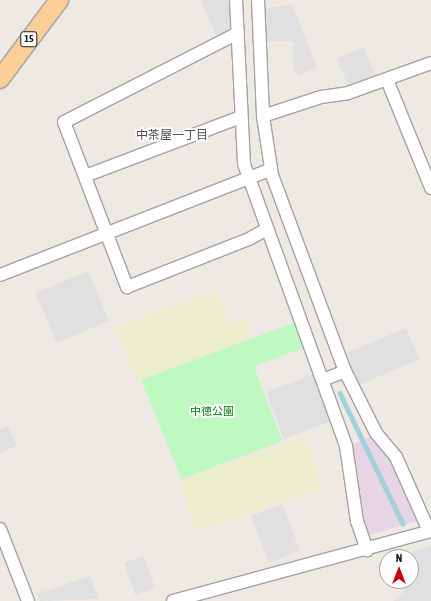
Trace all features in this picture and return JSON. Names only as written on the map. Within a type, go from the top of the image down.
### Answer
[{"type":"main road","name":"15","points":[[0,79],[59,0]]},
{"type":"street","points":[[236,0],[243,161],[347,450],[357,521],[367,550]]},
{"type":"street","points":[[173,601],[367,550],[430,531],[396,457],[376,433],[345,371],[270,170],[263,116],[258,0]]},
{"type":"street","points":[[238,33],[64,122],[127,287],[249,239],[267,229]]},
{"type":"street","points":[[263,116],[387,80],[431,63]]},
{"type":"street","points":[[387,80],[431,188]]},
{"type":"street","points":[[85,176],[241,117]]},
{"type":"street","points":[[0,275],[270,170]]},
{"type":"street","points":[[323,380],[345,371]]},
{"type":"street","points":[[0,529],[28,601]]},
{"type":"shaded area","points":[[201,0],[231,0],[233,29],[217,38]]},
{"type":"shaded area","points":[[292,4],[317,67],[300,75],[294,71],[293,41],[267,41],[266,9]]},
{"type":"shaded area","points":[[363,47],[375,74],[349,86],[337,59]]},
{"type":"shaded area","points":[[88,271],[109,321],[57,343],[36,293]]},
{"type":"shaded area","points":[[406,328],[419,359],[359,385],[346,353]]},
{"type":"shaded area","points":[[314,374],[332,421],[284,439],[266,392]]},
{"type":"shaded area","points":[[8,426],[17,446],[0,453],[0,429]]},
{"type":"shaded area","points":[[372,436],[393,458],[420,520],[366,536],[351,445]]},
{"type":"shaded area","points":[[282,504],[300,551],[269,563],[251,516]]},
{"type":"shaded area","points":[[431,546],[431,601],[393,601],[404,593],[404,589],[419,589],[419,550]]},
{"type":"shaded area","points":[[144,556],[155,588],[135,595],[124,563]]},
{"type":"shaded area","points":[[90,576],[98,599],[40,601],[37,594]]},
{"type":"green space","points":[[217,290],[230,325],[245,319],[252,338],[137,380],[115,327]]},
{"type":"green space","name":"中徳公園","points":[[296,322],[306,347],[254,366],[282,441],[182,479],[141,380]]},
{"type":"green space","points":[[305,437],[323,488],[197,531],[179,480]]},
{"type":"waterway","points":[[340,393],[403,524]]},
{"type":"district","name":"中茶屋一丁目","points":[[172,136]]}]
